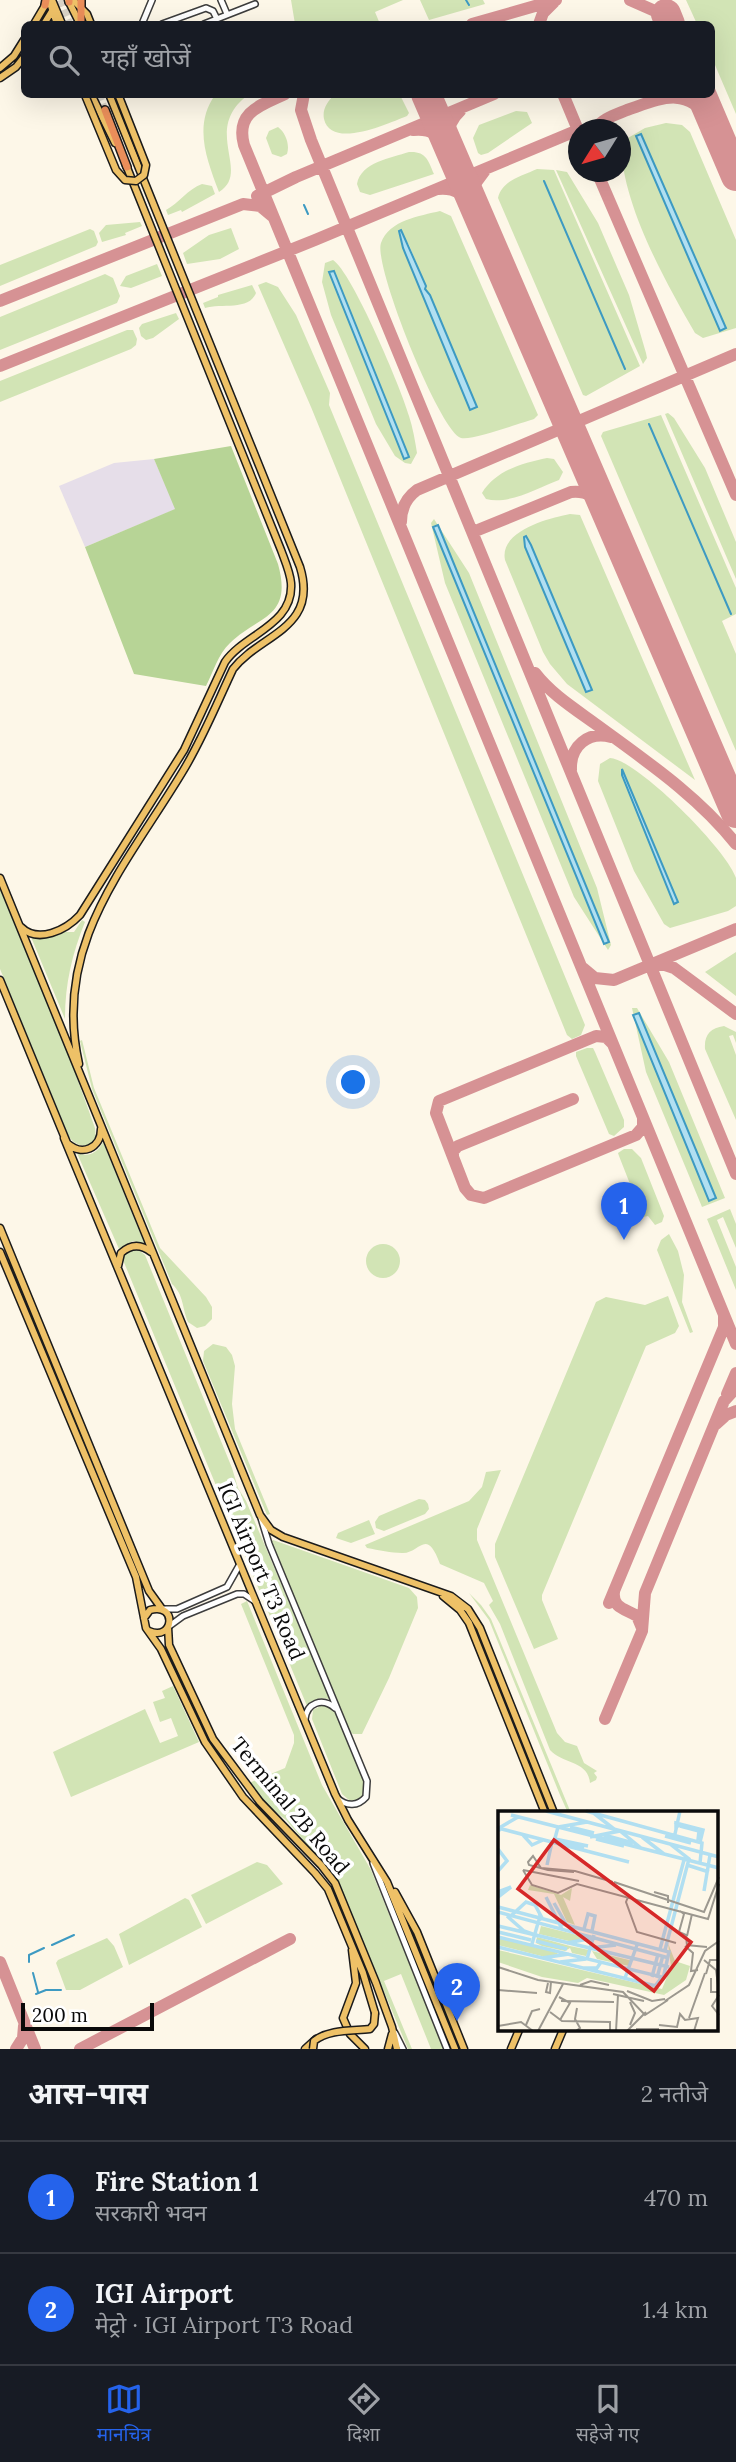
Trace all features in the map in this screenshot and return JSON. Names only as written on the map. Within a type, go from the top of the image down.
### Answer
[{"type":"highway","points":[[105,110],[127,167]]},
{"type":"main road","points":[[70,0],[81,4],[90,21]]},
{"type":"main road","points":[[70,0],[79,21]]},
{"type":"main road","points":[[36,21],[49,3]]},
{"type":"main road","points":[[45,21],[49,3]]},
{"type":"main road","points":[[49,3],[56,21]]},
{"type":"main road","points":[[49,3],[60,21]]},
{"type":"main road","points":[[0,68],[14,56],[21,45]]},
{"type":"main road","points":[[0,78],[21,60]]},
{"type":"main road","points":[[86,98],[116,170],[120,176],[131,182],[144,175],[146,165],[120,98]]},
{"type":"main road","points":[[18,923],[30,934],[40,936],[52,933],[80,915],[184,750],[225,662],[243,643],[273,624],[284,608],[291,580],[127,167],[93,98]]},
{"type":"main road","points":[[83,1083],[75,1046],[73,1007],[77,966],[87,933],[104,898],[192,754],[233,670],[242,659],[288,626],[297,611],[303,585],[300,567],[247,433],[110,98]]},
{"type":"main road","points":[[0,878],[260,1515],[271,1530],[283,1537],[432,1590],[457,1600],[471,1612],[497,1669],[553,1811]]},
{"type":"main road","name":"IGI Airport T3 Road","points":[[0,980],[306,1726],[335,1794],[387,1882],[455,2049]]},
{"type":"main road","points":[[64,1138],[78,1150],[90,1149],[101,1135],[100,1123]]},
{"type":"main road","points":[[0,1228],[149,1591],[169,1619],[168,1627],[159,1634],[148,1631],[136,1577],[0,1252]]},
{"type":"main road","points":[[119,1272],[118,1258],[126,1248],[139,1245],[145,1247],[154,1257]]},
{"type":"main road","points":[[432,1590],[454,1605],[469,1623],[544,1811]]},
{"type":"main road","points":[[144,1619],[150,1610],[162,1608]]},
{"type":"main road","name":"Terminal 2B Road","points":[[168,1627],[169,1645],[202,1720],[226,1759],[260,1802],[314,1857],[335,1883],[392,2027],[397,2049]]},
{"type":"main road","name":"Terminal 2B Road","points":[[148,1631],[161,1649],[211,1752],[255,1812],[322,1881],[333,1898],[350,1938],[375,2013],[374,2024],[370,2029],[343,2031],[316,2039]]},
{"type":"main road","points":[[255,1812],[261,1808],[260,1802]]},
{"type":"main road","points":[[387,1882],[403,1903],[417,1932],[464,2049]]},
{"type":"main road","points":[[350,1938],[356,1983],[343,2018],[350,2034],[363,2049]]},
{"type":"main road","points":[[388,2048],[392,2027]]},
{"type":"main road","points":[[511,2049],[518,2032]]},
{"type":"main road","points":[[555,2049],[562,2032]]},
{"type":"main road","points":[[305,2049],[316,2039]]},
{"type":"main road","points":[[313,2049],[316,2039]]},
{"type":"street","points":[[143,21],[152,0]]},
{"type":"street","points":[[220,0],[228,15]]},
{"type":"street","points":[[237,0],[240,9]]},
{"type":"street","points":[[212,21],[255,4]]},
{"type":"street","points":[[170,21],[206,8],[213,11],[217,19]]},
{"type":"street","points":[[260,1515],[269,1544],[368,1786],[362,1801],[352,1805],[342,1802],[335,1794]]},
{"type":"street","points":[[162,1608],[177,1609],[227,1587],[240,1564]]},
{"type":"street","points":[[168,1627],[183,1616],[237,1594],[244,1594],[256,1602]]},
{"type":"street","points":[[306,1726],[306,1714],[313,1704],[330,1704],[338,1712]]},
{"type":"street","points":[[372,1858],[447,2049]]},
{"type":"street","points":[[392,2027],[403,2049]]},
{"type":"shaded area","points":[[154,459],[176,509],[85,547],[59,486],[114,463]]},
{"type":"green space","points":[[291,0],[403,0],[375,12],[379,21],[294,21]]},
{"type":"green space","points":[[420,0],[483,0],[485,4],[429,20]]},
{"type":"green space","points":[[686,0],[736,0],[736,114],[715,65],[715,21],[696,21]]},
{"type":"green space","points":[[213,98],[245,98],[235,108],[228,122],[231,173],[228,184],[219,192],[204,143],[203,131],[208,107]]},
{"type":"green space","points":[[402,98],[409,113],[361,132],[337,133],[329,128],[324,119],[324,112],[330,100]]},
{"type":"green space","points":[[516,111],[527,112],[532,123],[488,153],[478,153],[473,138],[479,125]]},
{"type":"green space","points":[[666,123],[682,125],[690,132],[736,240],[736,328],[703,338],[695,333],[671,290],[647,241],[628,190],[626,182],[631,182],[631,136],[645,128]],"holes":[[[641,134],[725,328],[721,330],[636,136]]]},
{"type":"green space","points":[[278,127],[288,143],[287,154],[281,157],[272,154],[266,138],[269,131]]},
{"type":"green space","points":[[409,152],[423,155],[434,174],[370,195],[360,192],[357,184],[370,166]]},
{"type":"green space","points":[[537,169],[554,170],[640,366],[586,396],[583,395],[498,198],[508,183]]},
{"type":"green space","points":[[556,170],[567,172],[568,182],[573,182],[598,223],[629,295],[646,353],[647,358],[643,364]]},
{"type":"green space","points":[[202,184],[212,186],[215,194],[182,212],[181,210],[168,215],[166,210]]},
{"type":"green space","points":[[440,211],[451,216],[538,415],[534,419],[467,438],[461,438],[451,429],[424,379],[397,313],[381,257],[381,243],[391,229],[415,217]],"holes":[[[399,231],[409,245],[425,289],[430,295],[477,406],[471,409],[403,248]]]},
{"type":"green space","points":[[140,222],[142,226],[125,233],[126,235],[102,242],[99,233],[106,225]]},
{"type":"green space","points":[[231,228],[239,249],[220,259],[187,264],[183,253],[209,235]]},
{"type":"green space","points":[[90,229],[94,231],[98,242],[96,246],[0,286],[0,265]]},
{"type":"green space","points":[[333,260],[364,308],[405,402],[417,453],[411,464],[395,456],[376,424],[331,315],[322,282],[325,263]]},
{"type":"green space","points":[[157,264],[162,276],[131,288],[120,286],[126,276]]},
{"type":"green space","points":[[105,274],[113,278],[120,296],[117,303],[0,350],[0,317]]},
{"type":"green space","points":[[266,282],[278,287],[296,315],[330,393],[329,405],[585,1025],[581,1035],[572,1039],[567,1035],[311,407],[258,285]]},
{"type":"green space","points":[[252,285],[256,293],[247,302],[205,308],[203,303],[218,295]]},
{"type":"green space","points":[[176,313],[179,319],[153,338],[146,340],[141,336],[139,328],[142,324]]},
{"type":"green space","points":[[127,330],[133,330],[137,339],[136,345],[131,349],[0,402],[0,381]]},
{"type":"green space","points":[[668,413],[674,418],[705,468],[736,542],[736,579],[665,414]]},
{"type":"green space","points":[[661,415],[736,588],[736,614],[722,621],[736,654],[736,751],[601,436],[603,432]]},
{"type":"green space","points":[[231,446],[278,564],[281,595],[277,605],[226,647],[206,686],[134,674],[85,547],[175,509],[154,459]]},
{"type":"green space","points":[[547,458],[554,459],[563,472],[559,480],[504,500],[486,499],[482,493],[502,473]]},
{"type":"green space","points":[[570,514],[580,515],[695,780],[567,684],[543,652],[505,560],[505,550],[517,534],[527,528]]},
{"type":"green space","points":[[434,519],[438,525],[604,943],[574,897],[445,583],[431,523]]},
{"type":"green space","points":[[438,525],[469,573],[597,888],[611,945],[608,950],[604,944],[609,941]]},
{"type":"green space","points":[[610,758],[623,763],[660,790],[717,848],[736,878],[736,906],[728,911],[670,928],[664,924],[634,871],[598,781],[600,764]]},
{"type":"green space","points":[[0,889],[95,1128],[96,1139],[89,1144],[79,1145],[69,1137],[0,969]]},
{"type":"green space","points":[[82,920],[85,922],[68,981],[65,1019],[31,937],[44,938],[64,930],[74,932]]},
{"type":"green space","points":[[736,952],[736,996],[705,972]]},
{"type":"green space","points":[[632,1008],[637,1008],[669,1062],[725,1198],[702,1207],[646,1072]]},
{"type":"green space","points":[[724,1026],[736,1032],[736,1043],[733,1035],[729,1036],[736,1055],[736,1120],[705,1049],[709,1033]]},
{"type":"green space","points":[[82,1040],[94,1088],[160,1248],[206,1297],[212,1307],[212,1319],[205,1326],[197,1328],[188,1322],[181,1297],[172,1284],[92,1089],[80,1041]]},
{"type":"green space","points":[[593,1048],[624,1120],[624,1127],[614,1136],[609,1134],[576,1056],[576,1052]]},
{"type":"green space","points":[[103,1142],[145,1245],[133,1241],[119,1249],[77,1153],[92,1154]]},
{"type":"green space","points":[[624,1149],[632,1149],[641,1158],[664,1216],[662,1222],[655,1225],[648,1216],[643,1217],[618,1153]]},
{"type":"green space","points":[[730,1209],[736,1224],[736,1248],[723,1217],[717,1220],[736,1267],[736,1290],[707,1219]]},
{"type":"green space","points":[[669,1234],[678,1251],[684,1275],[682,1302],[693,1332],[690,1333],[657,1250],[661,1240]]},
{"type":"green space","points":[[383,1244],[395,1249],[400,1261],[395,1273],[383,1278],[371,1273],[366,1261],[371,1249]]},
{"type":"green space","points":[[136,1248],[145,1255],[238,1488],[246,1501],[330,1699],[319,1698],[307,1706],[123,1260],[125,1252]]},
{"type":"green space","points":[[668,1296],[679,1326],[675,1333],[646,1346],[542,1595],[558,1639],[534,1649],[495,1557],[495,1544],[596,1302],[606,1297],[645,1305]]},
{"type":"green space","points":[[213,1344],[226,1347],[232,1355],[235,1366],[232,1404],[235,1429],[270,1514],[267,1515],[203,1361],[204,1351]]},
{"type":"green space","points":[[501,1470],[477,1529],[477,1540],[557,1733],[565,1742],[577,1746],[584,1763],[597,1771],[594,1773],[596,1780],[590,1783],[585,1770],[550,1750],[500,1624],[489,1605],[493,1601],[484,1583],[440,1564],[431,1546],[427,1544],[402,1553],[367,1548],[365,1545],[469,1501],[482,1487],[486,1472]]},
{"type":"green space","points":[[419,1499],[428,1504],[429,1509],[425,1514],[384,1531],[376,1528],[375,1522],[379,1516]]},
{"type":"green space","points":[[369,1520],[375,1534],[351,1543],[336,1538],[338,1533]]},
{"type":"green space","points":[[273,1540],[409,1588],[417,1597],[418,1608],[362,1734],[349,1731],[271,1542]]},
{"type":"green space","points":[[469,1593],[491,1619],[570,1811],[567,1811],[560,1795],[489,1620]]},
{"type":"green space","points":[[247,1601],[322,1785],[371,1870],[444,2049],[431,2049],[401,1974],[384,1981],[412,2049],[408,2049],[337,1879],[286,1820],[268,1806],[249,1783],[285,1768],[294,1743],[294,1735],[241,1604]]},
{"type":"green space","points":[[173,1686],[199,1742],[71,1797],[53,1752],[145,1709],[160,1743],[178,1736],[171,1718],[160,1722],[153,1702],[165,1698],[162,1691]]},
{"type":"green space","points":[[324,1704],[333,1708],[336,1713],[364,1783],[364,1794],[357,1801],[349,1800],[342,1794],[312,1719],[313,1710]]},
{"type":"green space","points":[[257,1862],[267,1865],[283,1884],[206,1924],[191,1895]]},
{"type":"green space","points":[[185,1898],[189,1900],[202,1927],[129,1965],[119,1934]]},
{"type":"green space","points":[[107,1938],[114,1946],[123,1967],[80,1990],[66,1990],[56,1963],[58,1960]]},
{"type":"water","points":[[641,134],[726,328],[720,331],[636,136]]},
{"type":"water","points":[[401,230],[477,407],[470,410],[403,248]]},
{"type":"water","points":[[334,271],[409,457],[404,459],[329,272]]},
{"type":"water","points":[[438,525],[609,942],[604,944],[433,527]]},
{"type":"water","points":[[526,536],[592,690],[586,692],[525,547]]},
{"type":"water","points":[[622,769],[678,902],[674,904],[622,775]]},
{"type":"water","points":[[639,1013],[716,1198],[709,1201],[633,1015]]},
{"type":"waterway","points":[[466,0],[469,5]]},
{"type":"waterway","points":[[544,181],[625,369]]},
{"type":"waterway","points":[[304,205],[308,214]]},
{"type":"waterway","points":[[649,424],[731,614]]},
{"type":"waterway","points":[[52,1945],[74,1935]]},
{"type":"waterway","points":[[29,1962],[29,1955],[44,1948]]},
{"type":"waterway","points":[[33,1973],[38,1992]]},
{"type":"waterway","points":[[36,1994],[46,1990],[61,1990]]},
{"type":"taxiway","points":[[482,21],[556,0]]},
{"type":"taxiway","points":[[630,0],[655,11],[666,21]]},
{"type":"taxiway","points":[[540,21],[543,13],[554,2]]},
{"type":"taxiway","points":[[276,98],[259,106],[247,117],[242,134],[244,145],[736,1344]]},
{"type":"taxiway","points":[[303,98],[301,110],[311,140],[736,1174]]},
{"type":"taxiway","points":[[257,196],[484,98]]},
{"type":"taxiway","points":[[565,98],[573,119]]},
{"type":"taxiway","points":[[608,119],[651,102],[672,98],[691,102],[711,119]]},
{"type":"taxiway","points":[[449,148],[449,128],[460,111]]},
{"type":"taxiway","points":[[413,130],[425,130],[434,134],[450,149]]},
{"type":"taxiway","points":[[0,366],[315,240],[568,134]]},
{"type":"taxiway","points":[[475,207],[475,184],[486,169]]},
{"type":"taxiway","points":[[601,182],[736,495]]},
{"type":"taxiway","points":[[438,189],[450,189],[459,193],[475,208]]},
{"type":"taxiway","points":[[0,301],[243,204],[260,206],[272,216]]},
{"type":"taxiway","points":[[401,522],[405,504],[417,490],[736,354]]},
{"type":"taxiway","points":[[473,532],[571,492],[582,492],[591,496],[606,511]]},
{"type":"taxiway","points":[[535,673],[564,701],[688,795],[736,844]]},
{"type":"taxiway","points":[[571,770],[571,761],[582,742],[595,736],[611,737]]},
{"type":"taxiway","points":[[583,968],[595,978],[614,980],[736,929]]},
{"type":"taxiway","points":[[654,965],[674,968],[736,1014]]},
{"type":"taxiway","points":[[612,1043],[606,1037],[596,1036],[439,1101],[436,1113],[465,1188],[471,1195],[484,1198],[636,1135],[643,1127],[643,1118]]},
{"type":"taxiway","points":[[453,1157],[453,1151],[458,1146],[573,1099]]},
{"type":"taxiway","points":[[609,1603],[724,1327],[724,1316]]},
{"type":"taxiway","points":[[727,1394],[736,1373]]},
{"type":"taxiway","points":[[605,1719],[642,1631],[645,1593],[724,1401],[736,1388]]},
{"type":"taxiway","points":[[716,1424],[736,1411]]},
{"type":"taxiway","points":[[614,1592],[617,1605],[637,1616],[642,1628]]},
{"type":"taxiway","points":[[80,2049],[290,1939]]},
{"type":"taxiway","points":[[0,1962],[35,2049]]},
{"type":"taxiway","points":[[16,2049],[23,2038],[24,2026]]},
{"type":"runway","points":[[666,14],[669,21]]},
{"type":"runway","points":[[428,98],[736,813]]},
{"type":"runway","points":[[703,98],[736,176]]},
{"type":"tunnel","points":[[60,0],[69,21]]},
{"type":"tunnel","points":[[100,98],[105,110]]},
{"type":"place","name":"Fire Station 1","points":[[624,1240]]},
{"type":"place","name":"IGI Airport","points":[[457,2021]]}]
